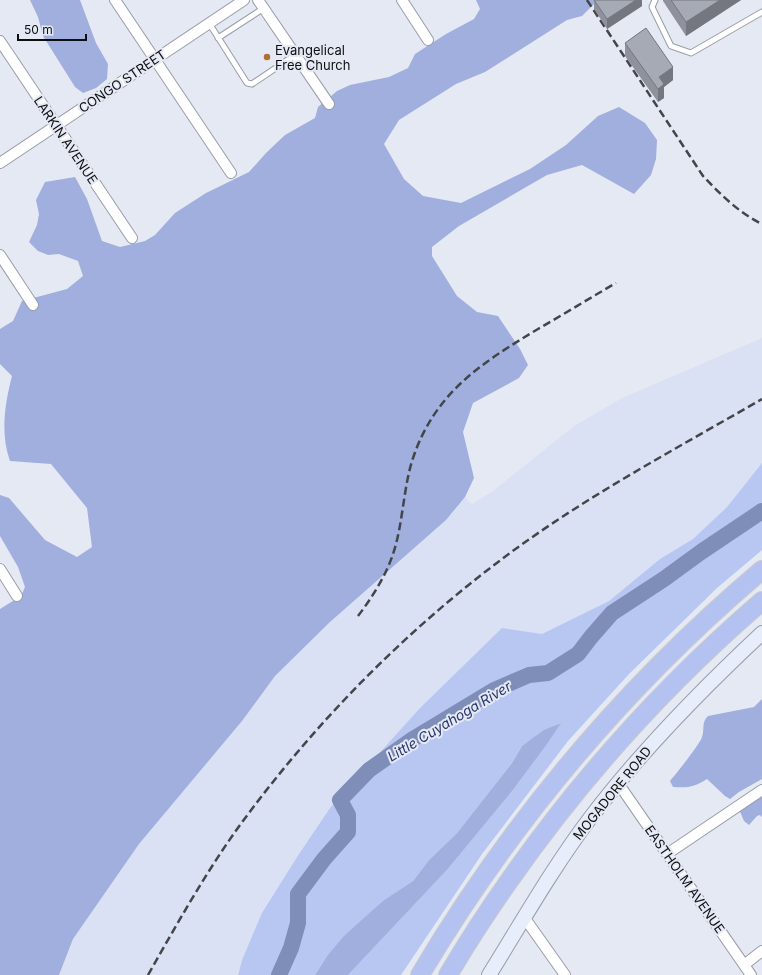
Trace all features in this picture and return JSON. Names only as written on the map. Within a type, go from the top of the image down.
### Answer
[{"type":"highway","points":[[420,975],[460,910],[510,839],[564,770],[616,710],[671,652],[762,570]]},
{"type":"highway","points":[[448,975],[482,919],[537,842],[601,763],[637,722],[671,687],[762,601]]},
{"type":"highway","points":[[459,975],[482,919]]},
{"type":"street","points":[[115,0],[231,173]]},
{"type":"street","name":"CONGO STREET","points":[[0,163],[244,0]]},
{"type":"street","points":[[402,0],[428,40]]},
{"type":"street","points":[[261,4],[329,104]]},
{"type":"street","name":"LARKIN AVENUE","points":[[0,41],[132,238]]},
{"type":"street","points":[[0,255],[33,305]]},
{"type":"street","points":[[0,569],[17,596]]},
{"type":"street","name":"MOGADORE ROAD","points":[[489,975],[524,917],[575,840],[618,783],[675,718],[721,671],[762,633]]},
{"type":"street","name":"EASTHOLM AVENUE","points":[[618,783],[751,975]]},
{"type":"street","points":[[667,854],[762,790]]},
{"type":"street","points":[[524,917],[565,975]]},
{"type":"street","points":[[744,965],[762,951]]},
{"type":"lane","points":[[655,0],[652,7],[671,46],[691,53],[762,12]]},
{"type":"lane","points":[[218,38],[261,4]]},
{"type":"lane","points":[[209,23],[248,83],[252,84],[295,55]]},
{"type":"shaded area","points":[[30,0],[80,0],[96,43],[108,64],[107,79],[96,88],[83,93],[75,87],[43,36],[38,17]]},
{"type":"shaded area","points":[[476,0],[598,0],[582,16],[567,20],[485,72],[456,84],[399,120],[384,144],[404,179],[423,196],[461,203],[530,169],[566,145],[598,116],[619,107],[645,123],[657,140],[656,159],[651,175],[634,194],[582,165],[547,175],[459,226],[432,247],[432,256],[457,296],[477,312],[498,316],[520,349],[528,365],[519,378],[473,403],[463,432],[474,478],[465,497],[446,520],[330,622],[275,676],[242,721],[139,844],[73,939],[59,975],[0,975],[0,609],[21,596],[25,587],[18,567],[0,536],[0,495],[9,498],[45,540],[77,557],[92,547],[87,508],[51,464],[10,461],[5,440],[4,429],[7,397],[12,376],[0,364],[0,329],[13,321],[22,301],[67,289],[83,276],[78,261],[59,254],[48,255],[38,251],[29,242],[37,225],[39,214],[36,200],[45,182],[75,177],[87,199],[102,241],[120,247],[145,241],[155,235],[175,213],[206,193],[249,172],[285,135],[315,118],[318,107],[337,91],[350,85],[389,77],[408,68],[415,54],[446,34],[474,19],[480,9]]},
{"type":"shaded area","points":[[762,338],[762,463],[727,507],[693,539],[660,559],[609,601],[542,634],[502,629],[419,709],[330,808],[299,854],[242,960],[237,975],[59,975],[73,939],[139,844],[242,721],[275,676],[330,622],[446,520],[465,497],[472,504],[493,491],[574,426],[622,398]]},
{"type":"shaded area","points":[[762,463],[762,550],[717,588],[629,674],[568,741],[482,854],[401,975],[348,975],[447,870],[513,790],[545,747],[560,723],[522,746],[512,763],[457,833],[429,860],[413,881],[384,900],[327,956],[315,975],[238,975],[242,960],[262,913],[330,808],[419,709],[502,628],[542,634],[609,601],[660,559],[693,539],[727,507]]},
{"type":"shaded area","points":[[762,699],[762,779],[730,799],[707,779],[691,786],[673,787],[670,781],[700,741],[703,734],[704,723],[708,716],[754,707]]},
{"type":"shaded area","points":[[561,723],[513,790],[447,870],[348,975],[315,975],[327,956],[344,936],[384,900],[413,881],[429,860],[457,833],[512,763],[522,746],[544,730]]},
{"type":"shaded area","points":[[762,794],[762,817],[760,815],[757,816],[749,825],[744,821],[739,809]]},
{"type":"building","points":[[594,0],[636,0],[607,19]]},
{"type":"building","points":[[671,0],[720,0],[686,22]]},
{"type":"building","points":[[646,28],[673,67],[659,77],[664,84],[658,89],[625,43]]},
{"type":"waterway","name":"Little Cuyahoga River","points":[[279,975],[291,948],[298,923],[298,894],[324,859],[348,832],[348,815],[340,800],[369,770],[413,739],[494,690],[529,675],[548,673],[578,654],[612,613],[762,511]]},
{"type":"railway","points":[[587,0],[703,176],[738,209],[762,224]]},
{"type":"railway","points":[[358,616],[370,600],[389,564],[396,544],[412,461],[421,437],[446,399],[478,368],[497,355],[616,283]]},
{"type":"railway","points":[[148,975],[227,843],[268,788],[329,716],[395,649],[465,588],[502,559],[564,515],[629,475],[762,399]]},
{"type":"place","name":"Evangelical Free Church","points":[[267,57]]}]
